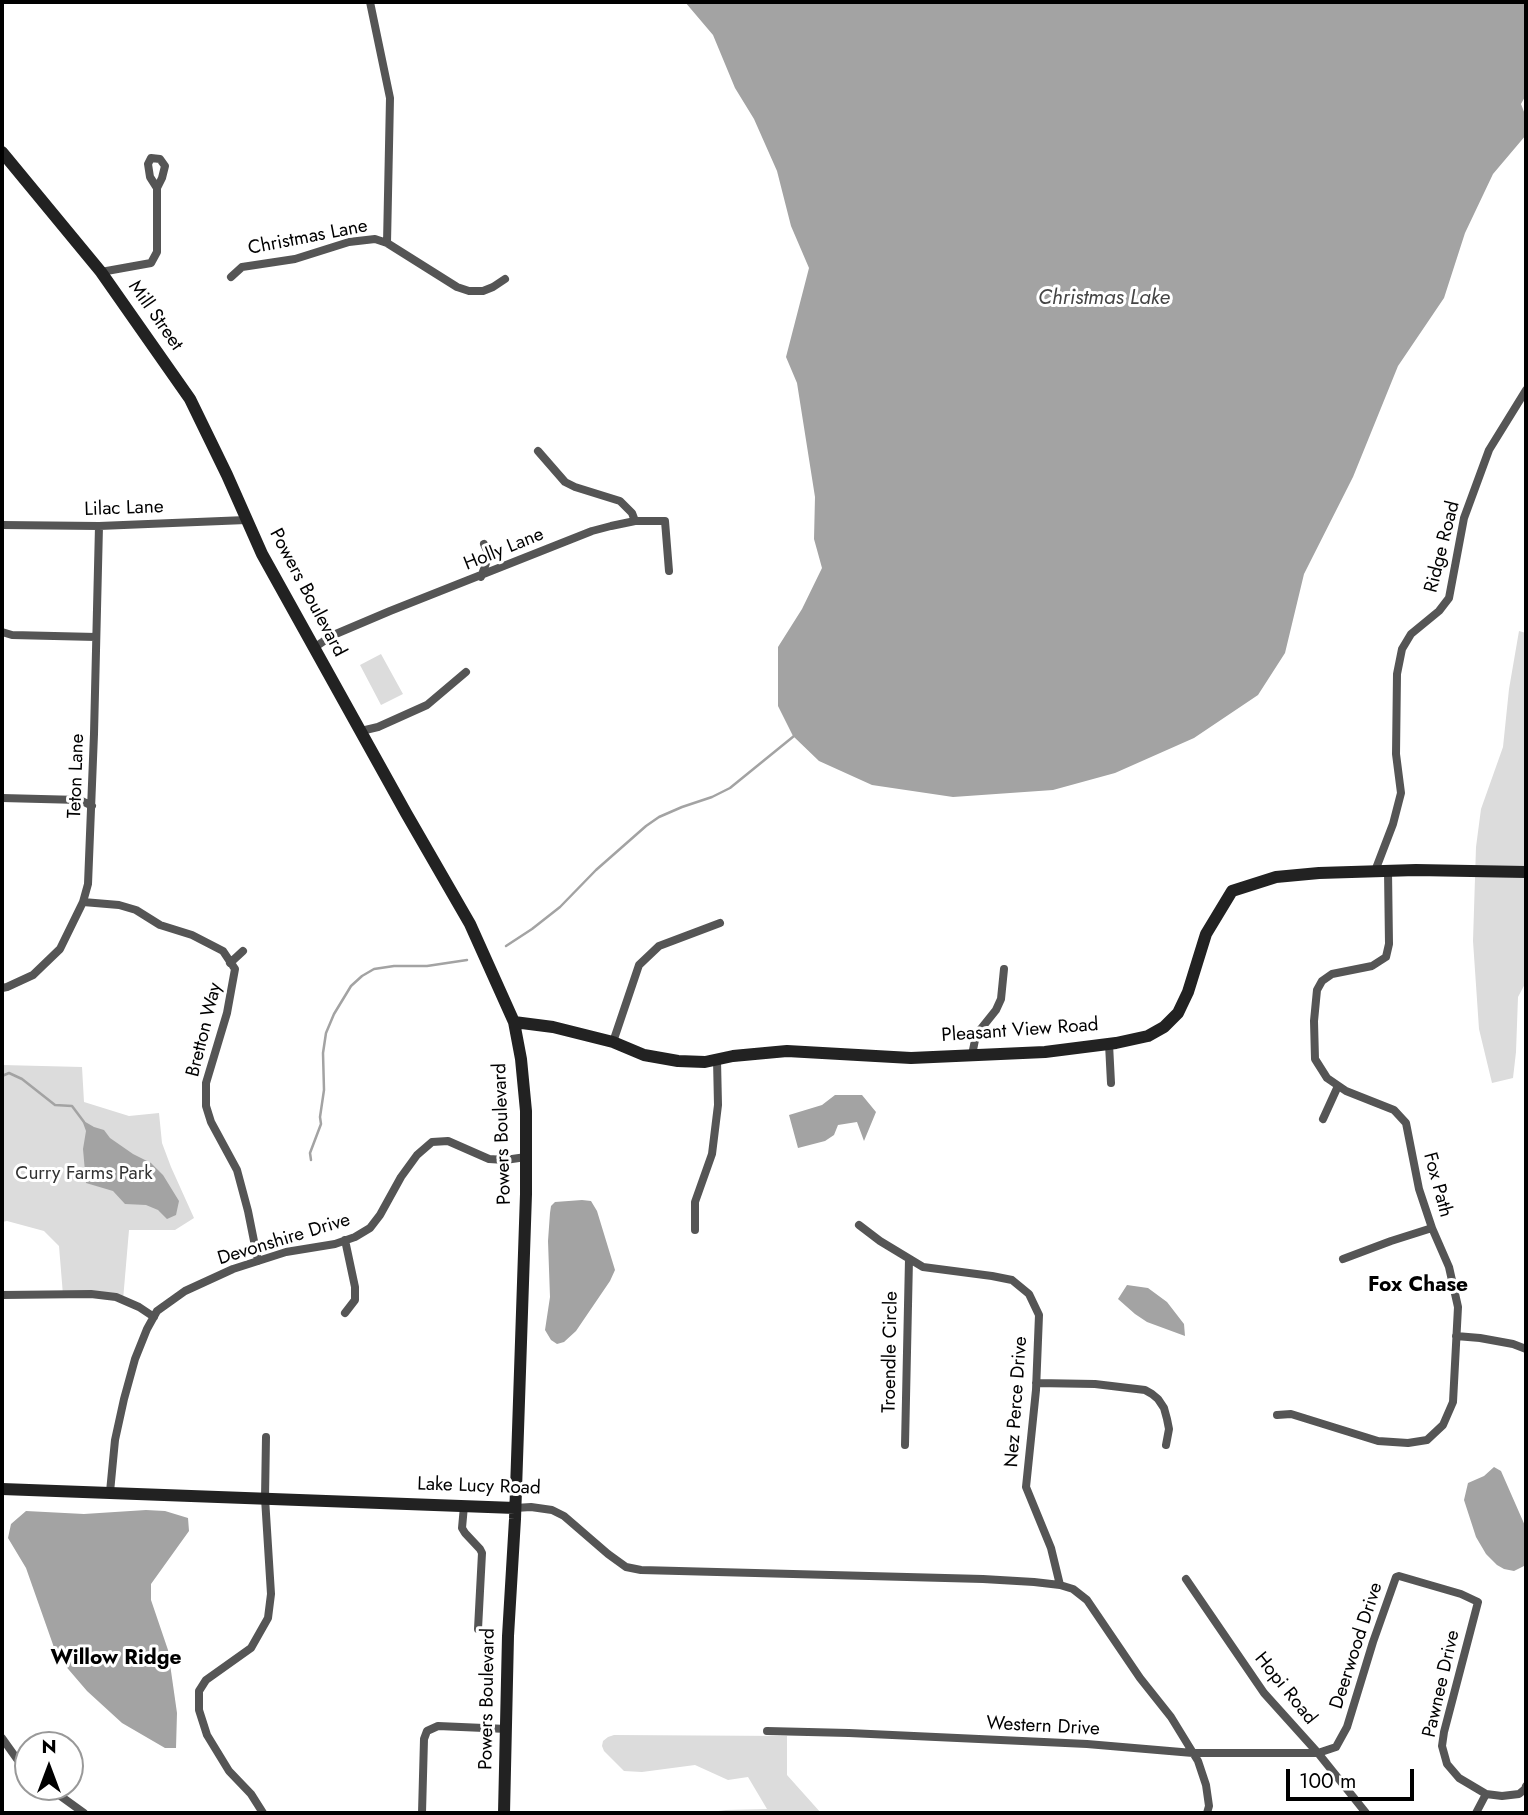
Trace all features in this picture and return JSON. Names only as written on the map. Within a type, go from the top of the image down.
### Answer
[{"type":"main road","name":"Mill Street","points":[[2,152],[101,272],[190,399],[246,520]]},
{"type":"main road","name":"Powers Boulevard","points":[[246,520],[314,648],[470,923],[514,1022],[526,1111],[526,1157],[504,1813]]},
{"type":"main road","name":"Pleasant View Road","points":[[514,1022],[553,1027],[613,1042],[644,1055],[705,1062],[733,1056],[787,1051],[911,1058],[1045,1052],[1110,1044],[1149,1036],[1164,1027],[1178,1013],[1188,992],[1206,934],[1231,891],[1276,877],[1381,871],[1526,872]]},
{"type":"main road","name":"Lake Lucy Road","points":[[2,1489],[515,1508]]},
{"type":"street","points":[[370,2],[390,98],[387,243]]},
{"type":"street","points":[[101,272],[151,263],[157,252],[156,188]]},
{"type":"street","name":"Christmas Lane","points":[[231,277],[242,267],[295,259],[349,242],[375,239],[387,243],[457,287],[469,291],[483,291],[505,279]]},
{"type":"street","name":"Ridge Road","points":[[1381,871],[1401,793],[1396,754],[1397,674],[1402,649],[1411,634],[1439,611],[1449,598],[1464,518],[1489,450],[1526,390]]},
{"type":"street","points":[[538,451],[565,482],[575,488],[620,501],[632,513],[635,521]]},
{"type":"street","name":"Lilac Lane","points":[[2,525],[99,526],[246,520]]},
{"type":"street","name":"Holly Lane","points":[[314,648],[331,636],[592,531],[635,521],[665,521],[669,571]]},
{"type":"street","name":"Teton Lane","points":[[2,988],[33,975],[60,949],[83,902],[88,884],[99,526]]},
{"type":"street","points":[[481,577],[489,555],[484,544]]},
{"type":"street","points":[[2,632],[12,635],[96,637]]},
{"type":"street","points":[[361,731],[378,727],[427,705],[466,672]]},
{"type":"street","points":[[2,799],[80,800],[92,806]]},
{"type":"street","name":"Fox Path","points":[[1277,1415],[1292,1414],[1378,1441],[1408,1443],[1427,1440],[1443,1425],[1453,1402],[1458,1307],[1449,1267],[1419,1189],[1406,1123],[1394,1110],[1338,1086],[1327,1078],[1315,1059],[1314,1021],[1317,990],[1322,981],[1332,974],[1373,965],[1386,957],[1389,944],[1381,871]]},
{"type":"street","name":"Bretton Way","points":[[83,902],[119,905],[136,910],[160,925],[192,935],[223,951],[235,969],[233,987],[206,1083],[206,1106],[211,1122],[237,1170],[258,1261]]},
{"type":"street","points":[[613,1042],[639,965],[659,946],[720,923]]},
{"type":"street","points":[[230,963],[243,951]]},
{"type":"street","points":[[972,1055],[976,1035],[996,1010],[1001,999],[1004,969]]},
{"type":"street","points":[[1110,1044],[1111,1083]]},
{"type":"street","points":[[695,1230],[695,1202],[712,1154],[718,1105],[717,1060]]},
{"type":"street","points":[[1322,1119],[1338,1086]]},
{"type":"street","name":"Devonshire Drive","points":[[110,1492],[115,1440],[124,1399],[135,1359],[157,1311],[185,1291],[233,1269],[286,1252],[335,1244],[370,1228],[401,1177],[417,1155],[432,1142],[448,1141],[489,1158],[505,1160],[526,1157]]},
{"type":"street","name":"Nez Perce Drive","points":[[859,1225],[923,1267],[1012,1280],[1029,1294],[1039,1314],[1037,1383],[1026,1487],[1051,1548],[1060,1586]]},
{"type":"street","points":[[1343,1259],[1432,1228]]},
{"type":"street","points":[[345,1240],[355,1287],[355,1300],[345,1313]]},
{"type":"street","name":"Troendle Circle","points":[[905,1445],[909,1259]]},
{"type":"street","points":[[2,1295],[91,1294],[116,1297],[154,1317]]},
{"type":"street","points":[[1456,1336],[1513,1344],[1526,1349]]},
{"type":"street","points":[[1037,1383],[1095,1384],[1145,1390],[1158,1399],[1164,1408],[1169,1429],[1166,1445]]},
{"type":"street","points":[[263,1813],[251,1794],[229,1771],[207,1735],[199,1710],[199,1691],[206,1680],[251,1648],[268,1618],[271,1594],[265,1498],[267,1437]]},
{"type":"street","points":[[464,1506],[462,1528],[482,1553],[478,1629]]},
{"type":"street","name":"Lake Lucy Road","points":[[515,1508],[541,1508],[558,1513],[626,1567],[641,1570],[955,1578],[1060,1586]]},
{"type":"street","name":"Deerwood Drive","points":[[1318,1753],[1336,1747],[1347,1727],[1396,1577],[1461,1594],[1478,1602]]},
{"type":"street","name":"Hopi Road","points":[[1186,1580],[1264,1693],[1318,1753],[1366,1813]]},
{"type":"street","points":[[1060,1586],[1073,1589],[1087,1600],[1140,1678],[1171,1717],[1198,1761],[1206,1785],[1209,1806],[1207,1813]]},
{"type":"street","name":"Pawnee Drive","points":[[1478,1602],[1442,1746],[1447,1764],[1459,1779],[1486,1794]]},
{"type":"street","points":[[422,1813],[424,1739],[427,1731],[438,1726],[507,1729]]},
{"type":"street","name":"Western Drive","points":[[767,1731],[1087,1744],[1194,1753],[1318,1753]]},
{"type":"street","points":[[2,1738],[14,1755]]},
{"type":"street","points":[[1476,1813],[1486,1794],[1519,1794],[1526,1786]]},
{"type":"street","points":[[67,1801],[84,1813]]},
{"type":"green space","points":[[1519,631],[1526,633],[1526,982],[1518,997],[1513,1078],[1492,1083],[1479,1029],[1473,941],[1476,847],[1481,809],[1503,747]]},
{"type":"green space","points":[[381,654],[403,694],[381,705],[360,665]]},
{"type":"green space","name":"Curry Farms Park","points":[[2,1065],[82,1067],[84,1102],[129,1116],[159,1113],[162,1143],[194,1218],[175,1230],[129,1230],[123,1300],[91,1294],[78,1298],[63,1295],[59,1246],[44,1231],[2,1222]]},
{"type":"green space","points":[[614,1735],[787,1736],[787,1775],[821,1813],[703,1813],[767,1809],[748,1777],[728,1780],[695,1765],[642,1772],[624,1771],[602,1746],[603,1741]]},
{"type":"water","name":"Christmas Lake","points":[[685,2],[1526,2],[1526,95],[1521,104],[1526,117],[1526,135],[1493,174],[1465,233],[1444,298],[1398,366],[1353,477],[1304,574],[1285,653],[1258,695],[1194,738],[1115,773],[1053,790],[953,797],[872,785],[819,761],[793,736],[778,706],[778,647],[802,609],[822,568],[814,539],[815,497],[797,383],[786,357],[809,268],[791,226],[777,171],[754,119],[735,88],[713,35]]},
{"type":"water","points":[[835,1095],[862,1095],[876,1112],[864,1141],[857,1122],[838,1125],[834,1135],[825,1141],[798,1148],[789,1115],[822,1105]]},
{"type":"water","points":[[82,1120],[104,1130],[110,1138],[151,1163],[163,1175],[179,1201],[176,1215],[167,1219],[158,1210],[146,1205],[125,1204],[113,1191],[86,1183],[83,1149],[86,1131]]},
{"type":"water","points":[[591,1201],[597,1211],[615,1270],[576,1331],[564,1342],[557,1344],[545,1330],[550,1297],[548,1241],[551,1206],[555,1202]]},
{"type":"water","points":[[1127,1285],[1148,1288],[1167,1302],[1184,1324],[1185,1336],[1147,1322],[1135,1314],[1118,1299]]},
{"type":"water","points":[[1494,1467],[1501,1471],[1526,1528],[1526,1561],[1524,1566],[1514,1571],[1497,1565],[1486,1554],[1476,1537],[1464,1500],[1468,1483],[1484,1476]]},
{"type":"water","points":[[26,1511],[84,1514],[165,1511],[188,1518],[189,1531],[151,1584],[151,1600],[168,1650],[177,1713],[176,1748],[165,1748],[122,1723],[87,1691],[57,1656],[26,1568],[8,1538],[11,1524]]},
{"type":"waterway","points":[[506,946],[560,907],[596,870],[646,826],[659,817],[730,788],[794,736]]},
{"type":"waterway","points":[[311,1160],[310,1153],[321,1124],[326,1033],[351,986],[374,969],[427,966],[467,960]]},
{"type":"waterway","points":[[2,1076],[9,1073],[22,1079],[55,1105],[72,1106],[84,1122]]},
{"type":"district","name":"Fox Chase","points":[[1418,1286]]},
{"type":"district","name":"Willow Ridge","points":[[116,1659]]}]
